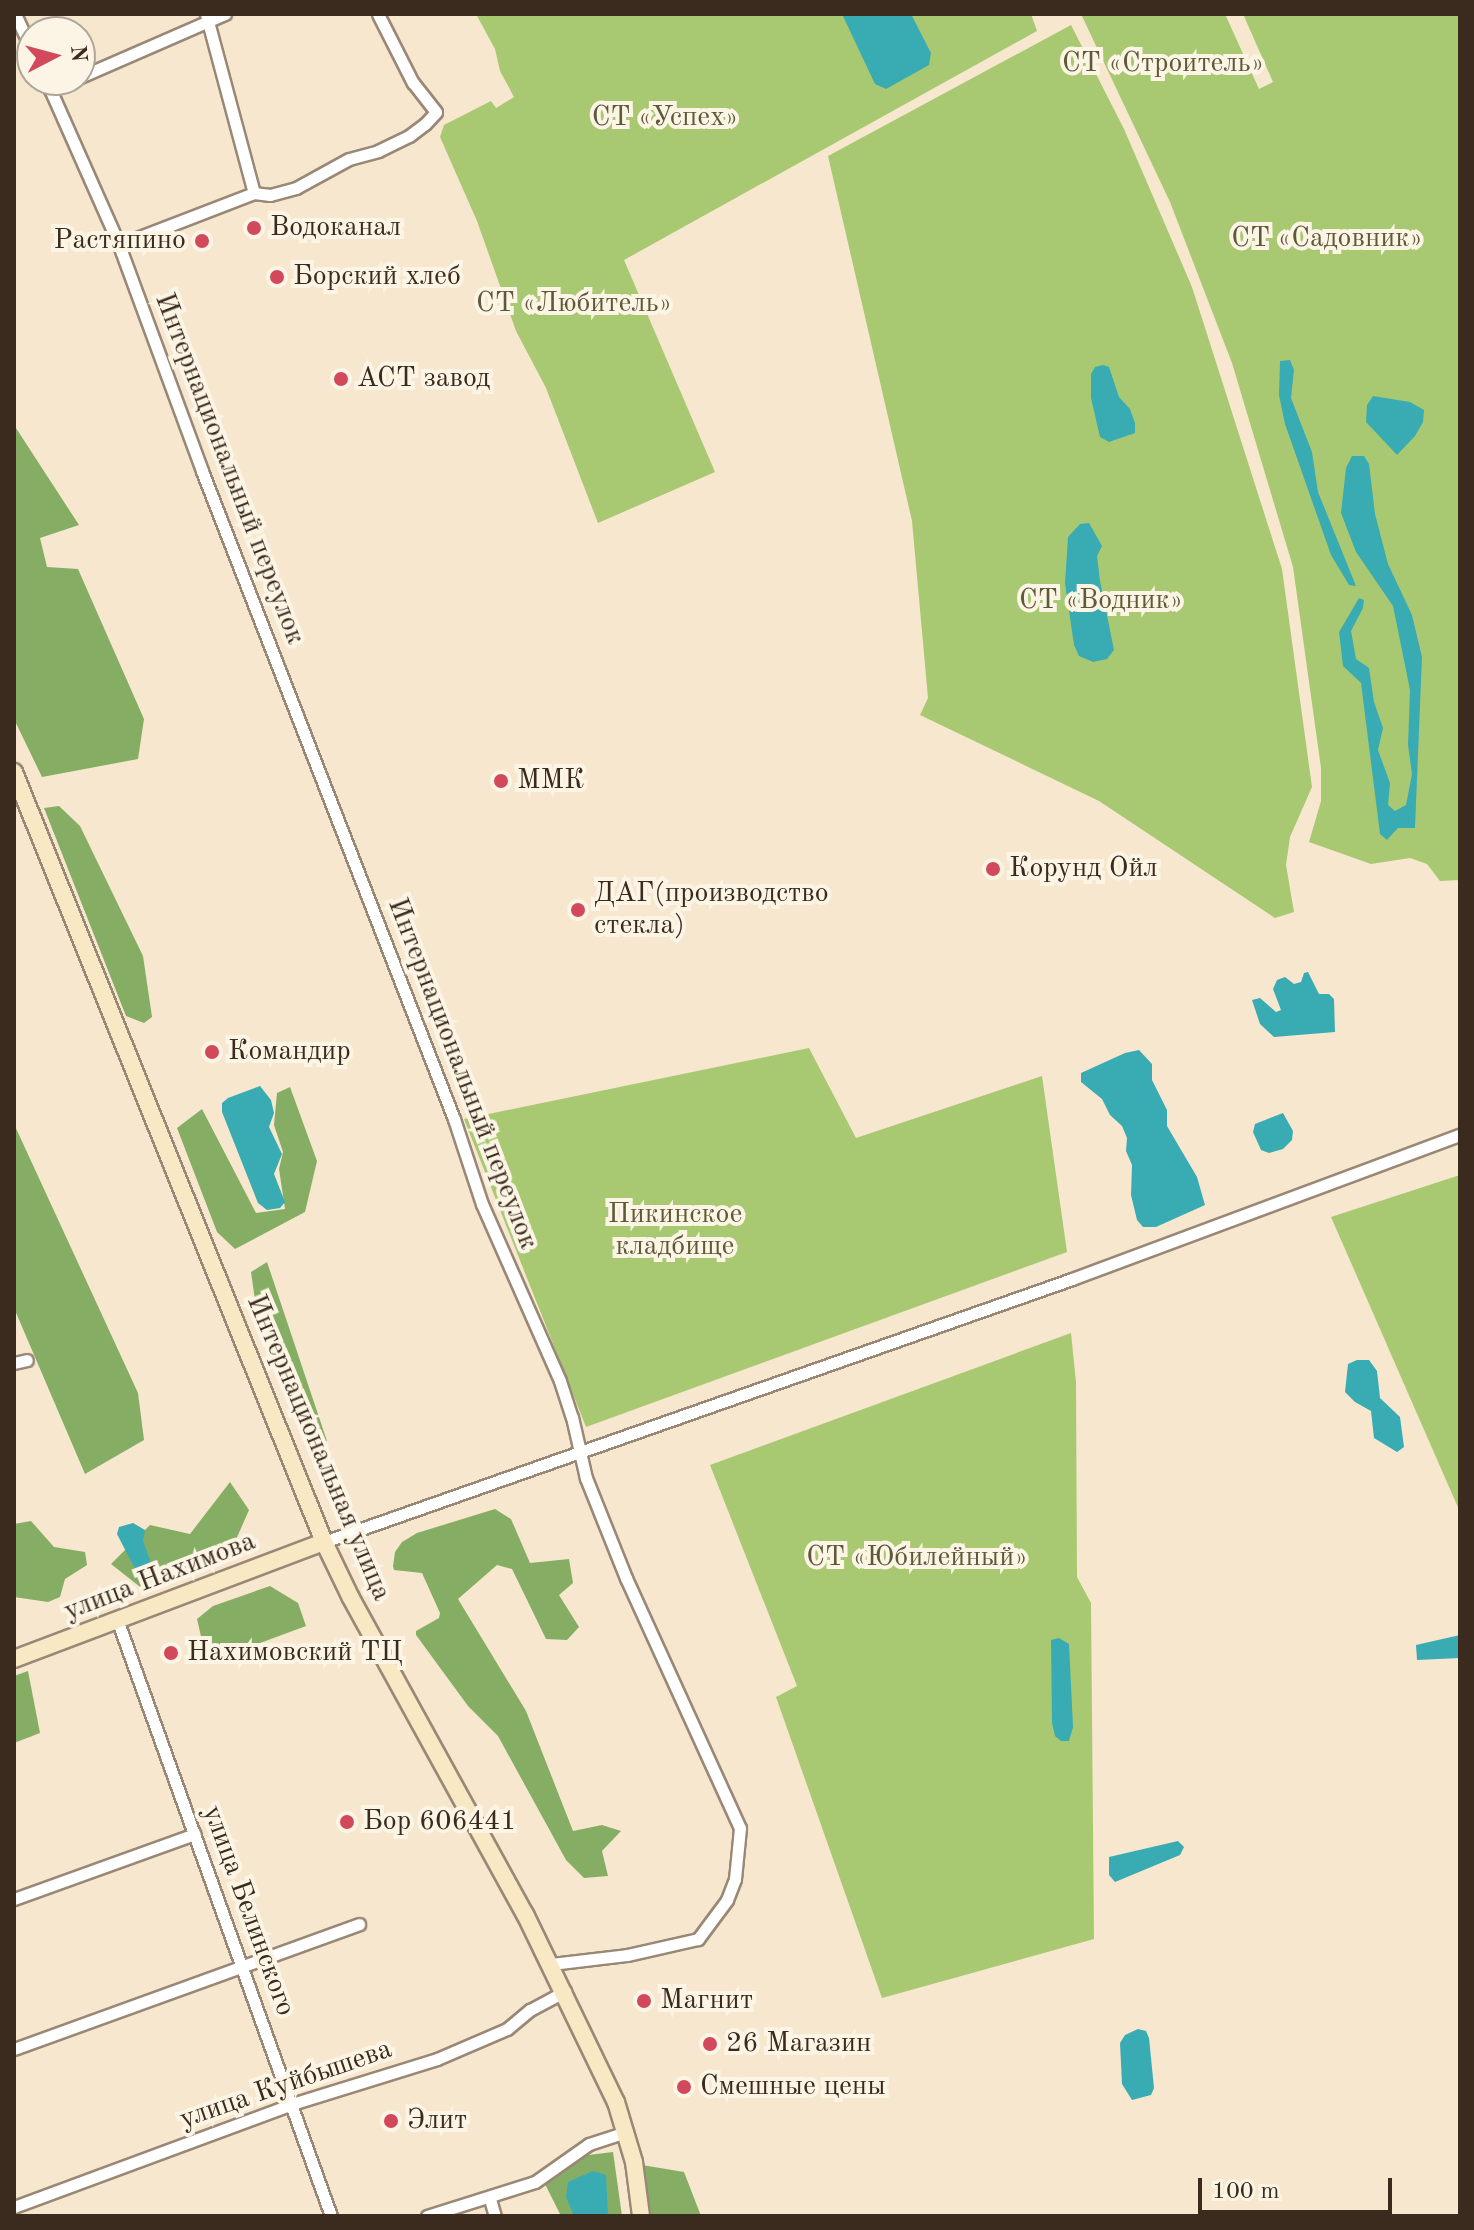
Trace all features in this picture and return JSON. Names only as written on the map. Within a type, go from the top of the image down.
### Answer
[{"type":"main road","name":"Интернациональная улица","points":[[14,772],[324,1542],[351,1598],[565,1991],[627,2132],[641,2216]]},
{"type":"main road","name":"улица Нахимова","points":[[14,1659],[324,1542]]},
{"type":"street","points":[[96,70],[208,18],[225,14]]},
{"type":"street","points":[[119,245],[254,193],[270,195],[296,188],[349,159],[378,151],[409,136],[436,112],[413,83],[378,14]]},
{"type":"street","points":[[208,18],[254,193]]},
{"type":"street","name":"Интернациональный переулок","points":[[53,96],[119,245],[202,471],[454,1119],[482,1204],[560,1381],[572,1417],[578,1451],[626,1578],[740,1828],[740,1850],[727,1900],[698,1939],[627,1955],[551,1964]]},
{"type":"street","points":[[324,1542],[1057,1284],[1460,1135]]},
{"type":"street","points":[[14,1363],[27,1360]]},
{"type":"street","name":"улица Белинского","points":[[118,1622],[331,2216]]},
{"type":"street","points":[[14,1899],[195,1834]]},
{"type":"street","points":[[14,2049],[359,1924]]},
{"type":"street","name":"улица Куйбышева","points":[[14,2207],[292,2104],[377,2081],[481,2042],[565,1991]]},
{"type":"street","points":[[427,2216],[490,2199],[535,2182],[589,2144],[627,2132]]},
{"type":"street","points":[[490,2199],[495,2216]]},
{"type":"green space","points":[[476,14],[1031,14],[1037,31],[624,260],[715,472],[598,523],[546,388],[516,331],[477,221],[440,137],[444,125],[491,101],[496,108],[514,97],[500,71],[495,49]]},
{"type":"green space","name":"СТ «Садовник»","points":[[1081,14],[1225,14],[1259,89],[1273,82],[1243,14],[1460,14],[1460,880],[1440,881],[1427,864],[1410,858],[1371,864],[1309,842],[1321,801],[1321,768],[1293,567],[1232,363],[1170,202]]},
{"type":"green space","name":"СТ «Водник»","points":[[1071,25],[1124,129],[1192,287],[1282,569],[1312,787],[1290,837],[1286,865],[1294,912],[1275,918],[1099,801],[920,715],[928,698],[912,521],[828,156]]},
{"type":"green space","points":[[14,425],[79,525],[40,538],[47,567],[78,569],[144,719],[138,759],[42,777],[14,719]]},
{"type":"green space","points":[[59,806],[80,826],[143,956],[152,1017],[144,1023],[126,1016],[44,808]]},
{"type":"green space","name":"Пикинское кладбище","points":[[809,1048],[856,1138],[1042,1076],[1067,1252],[586,1427],[464,1119]]},
{"type":"green space","points":[[290,1087],[317,1161],[305,1212],[235,1249],[217,1232],[177,1128],[202,1109],[256,1213],[285,1209],[279,1169],[283,1152],[274,1125],[277,1093]]},
{"type":"green space","points":[[14,1124],[138,1393],[144,1440],[85,1474],[14,1308]]},
{"type":"green space","points":[[1460,1175],[1460,1512],[1331,1217]]},
{"type":"green space","points":[[267,1262],[327,1441],[309,1440],[256,1307],[251,1272]]},
{"type":"green space","name":"СТ «Юбилейный»","points":[[1071,1333],[1076,1382],[1077,1577],[1091,1603],[1094,1939],[882,1998],[776,1697],[797,1686],[710,1465]]},
{"type":"green space","points":[[230,1482],[249,1510],[227,1560],[144,1590],[111,1564],[150,1525],[190,1534]]},
{"type":"green space","points":[[495,1509],[511,1519],[530,1563],[569,1559],[573,1583],[559,1595],[579,1627],[567,1640],[546,1639],[512,1569],[497,1565],[458,1599],[526,1711],[573,1831],[602,1825],[621,1831],[602,1851],[608,1876],[584,1878],[566,1860],[498,1736],[468,1706],[416,1635],[416,1631],[439,1618],[440,1613],[422,1573],[394,1570],[395,1552],[402,1542],[417,1533]]},
{"type":"green space","points":[[31,1521],[54,1547],[85,1552],[87,1565],[65,1579],[60,1597],[48,1602],[14,1597],[14,1524]]},
{"type":"green space","points":[[270,1586],[298,1603],[306,1626],[225,1656],[203,1645],[197,1619],[213,1606]]},
{"type":"green space","points":[[28,1671],[40,1733],[14,1743],[14,1676]]},
{"type":"green space","points":[[613,2152],[622,2216],[561,2216],[545,2184],[580,2156]]},
{"type":"green space","points":[[642,2165],[684,2172],[701,2216],[647,2216]]},
{"type":"water","points":[[842,14],[911,14],[931,53],[929,65],[886,89],[875,84]]},
{"type":"water","points":[[1290,360],[1294,370],[1291,398],[1312,452],[1318,492],[1356,586],[1349,585],[1331,555],[1285,424],[1279,395],[1280,361]]},
{"type":"water","points":[[1095,367],[1109,367],[1119,397],[1130,409],[1135,423],[1135,433],[1109,442],[1100,437],[1091,398],[1091,374]]},
{"type":"water","points":[[1373,396],[1410,402],[1424,410],[1423,422],[1415,436],[1397,455],[1366,422],[1367,405]]},
{"type":"water","points":[[1352,456],[1364,456],[1369,464],[1375,514],[1388,564],[1412,615],[1422,657],[1415,828],[1398,828],[1387,840],[1380,834],[1361,683],[1343,666],[1339,632],[1359,598],[1364,600],[1363,608],[1351,631],[1356,659],[1369,668],[1374,702],[1383,728],[1378,750],[1390,783],[1388,805],[1395,811],[1406,805],[1412,774],[1408,745],[1410,690],[1393,606],[1356,552],[1341,513],[1346,468]]},
{"type":"water","points":[[1089,523],[1102,546],[1097,556],[1114,650],[1107,659],[1093,662],[1079,656],[1074,645],[1065,583],[1068,537],[1080,524]]},
{"type":"water","points":[[1308,972],[1319,994],[1329,994],[1334,999],[1335,1032],[1274,1037],[1260,1024],[1252,1000],[1260,998],[1276,1012],[1281,1010],[1273,989],[1277,980],[1285,977],[1294,984],[1301,982],[1304,973]]},
{"type":"water","points":[[1139,1050],[1152,1064],[1152,1080],[1167,1110],[1167,1126],[1197,1177],[1205,1205],[1156,1227],[1143,1227],[1137,1220],[1131,1195],[1132,1165],[1122,1126],[1110,1115],[1102,1099],[1081,1082],[1081,1073]]},
{"type":"water","points":[[260,1086],[271,1100],[274,1113],[269,1127],[282,1154],[274,1174],[285,1202],[280,1208],[267,1210],[258,1203],[222,1112],[222,1103],[228,1098]]},
{"type":"water","points":[[1283,1113],[1293,1131],[1292,1140],[1283,1149],[1269,1153],[1261,1150],[1253,1132],[1255,1124]]},
{"type":"water","points":[[1369,1360],[1377,1371],[1380,1398],[1400,1417],[1404,1447],[1397,1452],[1374,1438],[1371,1411],[1345,1392],[1348,1364]]},
{"type":"water","points":[[133,1523],[145,1530],[143,1541],[150,1568],[143,1572],[134,1567],[117,1534],[119,1527]]},
{"type":"water","points":[[1460,1635],[1460,1658],[1417,1660],[1416,1645]]},
{"type":"water","points":[[1059,1638],[1069,1644],[1073,1727],[1069,1741],[1061,1741],[1055,1736],[1052,1723],[1051,1640]]},
{"type":"water","points":[[1178,1841],[1184,1847],[1180,1855],[1115,1882],[1109,1875],[1109,1857]]},
{"type":"water","points":[[1138,2029],[1146,2031],[1149,2038],[1154,2088],[1151,2095],[1132,2100],[1122,2084],[1120,2043],[1125,2035]]},
{"type":"water","points":[[593,2171],[606,2175],[608,2216],[574,2216],[566,2197],[568,2182]]},
{"type":"place","name":"Водоканал","points":[[254,228]]},
{"type":"place","name":"Растяпино","points":[[202,241]]},
{"type":"place","name":"Борский хлеб","points":[[277,277]]},
{"type":"place","name":"АСТ завод","points":[[341,379]]},
{"type":"place","name":"ММК","points":[[501,781]]},
{"type":"place","name":"Корунд Ойл","points":[[993,869]]},
{"type":"place","name":"ДАГ(производство стекла)","points":[[578,910]]},
{"type":"place","name":"Командир","points":[[212,1052]]},
{"type":"place","name":"Нахимовский ТЦ","points":[[171,1653]]},
{"type":"place","name":"Бор 606441","points":[[347,1822]]},
{"type":"place","name":"Магнит","points":[[644,2001]]},
{"type":"place","name":"26 Магазин","points":[[710,2044]]},
{"type":"place","name":"Смешные цены","points":[[684,2087]]},
{"type":"place","name":"Элит","points":[[391,2121]]},
{"type":"park label","name":"СТ «Строитель»","points":[[1163,64]]},
{"type":"park label","name":"СТ «Успех»","points":[[665,118]]},
{"type":"park label","name":"СТ «Любитель»","points":[[574,304]]}]
